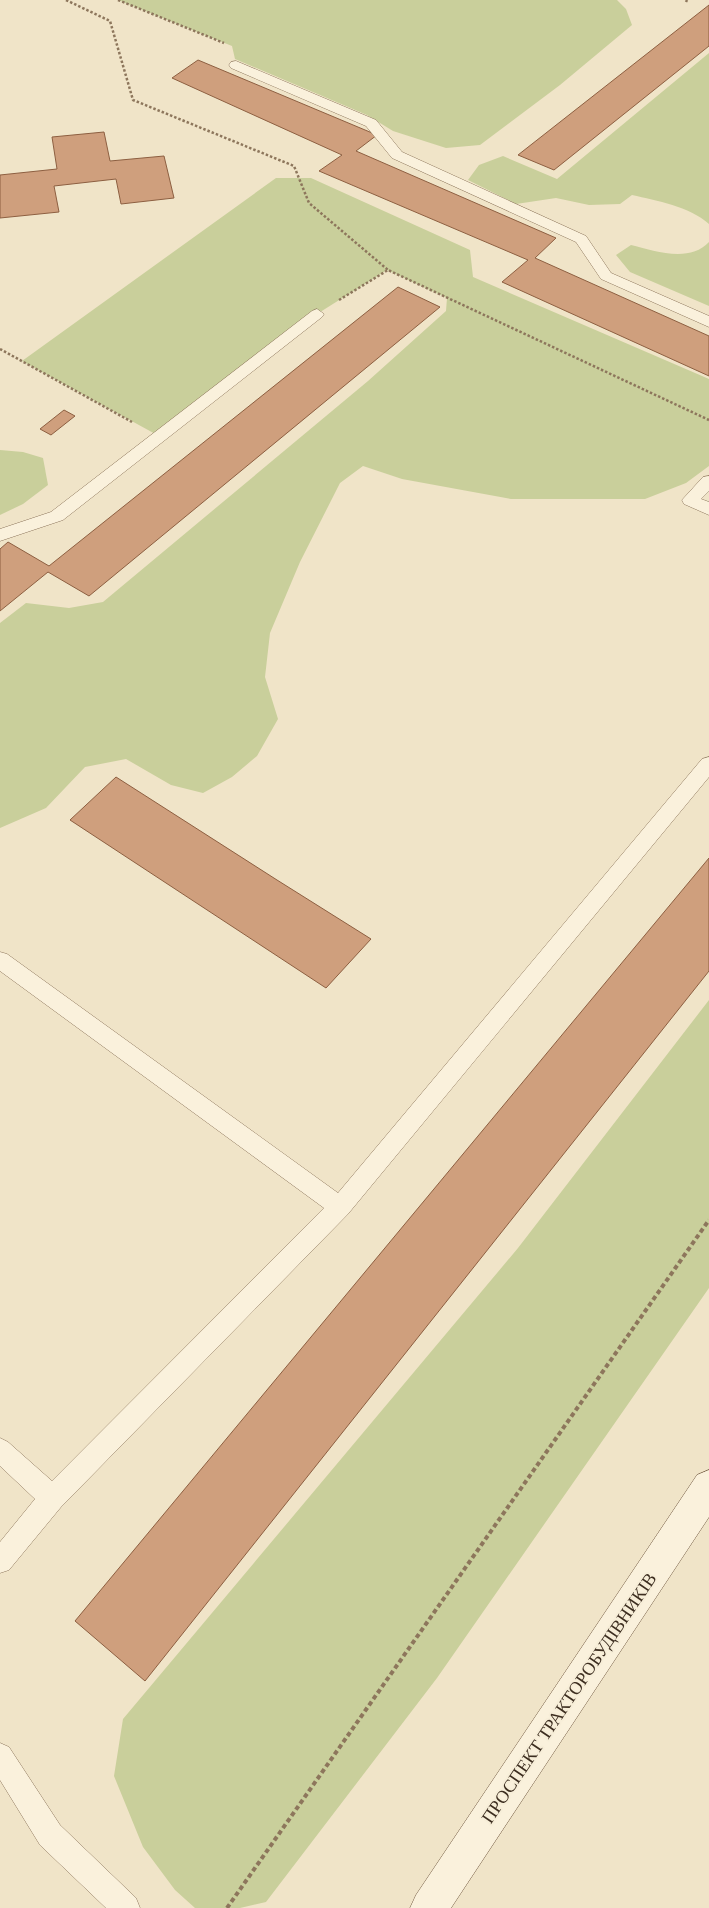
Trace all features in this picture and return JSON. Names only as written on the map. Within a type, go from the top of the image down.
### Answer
[{"type":"main road","name":"ПРОСПЕКТ ТРАКТОРОБУДІВНИКІВ","points":[[429,1908],[709,1488]]},
{"type":"lane","points":[[236,65],[371,123],[397,155],[581,239],[606,276],[709,322]]},
{"type":"lane","points":[[0,535],[57,516],[317,314]]},
{"type":"lane","points":[[709,481],[690,500],[709,508]]},
{"type":"lane","points":[[0,1561],[52,1498],[340,1208],[709,764]]},
{"type":"lane","points":[[0,960],[340,1208]]},
{"type":"lane","points":[[0,1450],[52,1498]]},
{"type":"lane","points":[[0,1756],[50,1835],[126,1908]]},
{"type":"path","points":[[66,0],[110,21],[133,100],[294,166],[309,203],[388,270],[709,420]]},
{"type":"path","points":[[118,0],[232,46],[236,65]]},
{"type":"path","points":[[317,314],[388,270]]},
{"type":"path","points":[[0,349],[159,436]]},
{"type":"path","points":[[228,1908],[709,1220]]},
{"type":"green space","points":[[118,0],[617,0],[626,9],[632,25],[560,85],[480,145],[446,148],[393,131],[367,115],[235,59],[232,46]]},
{"type":"green space","points":[[709,53],[709,224],[682,208],[632,195],[620,204],[589,205],[556,198],[516,204],[468,180],[479,165],[503,156],[557,179]]},
{"type":"green space","points":[[276,178],[311,178],[470,250],[473,277],[709,379],[709,466],[686,483],[645,499],[511,499],[402,479],[363,466],[340,483],[300,562],[270,633],[265,677],[278,719],[257,756],[232,777],[203,793],[171,785],[126,759],[85,767],[46,808],[0,828],[0,623],[26,603],[69,608],[103,602],[368,381],[446,311],[447,298],[387,270],[317,314],[159,436],[22,361]]},
{"type":"green space","points":[[709,242],[709,306],[630,272],[616,255],[631,245],[672,254],[682,254],[701,248]]},
{"type":"green space","points":[[0,450],[23,452],[43,458],[48,485],[23,504],[0,515]]},
{"type":"green space","points":[[709,1000],[709,1288],[437,1678],[266,1902],[240,1908],[195,1908],[175,1890],[143,1847],[114,1776],[123,1719],[518,1248]]},
{"type":"building","points":[[709,5],[709,46],[554,170],[518,155]]},
{"type":"building","points":[[198,60],[377,135],[356,151],[556,238],[535,258],[709,336],[709,376],[502,282],[528,260],[319,171],[342,155],[172,78]]},
{"type":"building","points":[[104,132],[110,161],[164,156],[174,198],[121,204],[116,179],[54,186],[59,212],[0,218],[0,175],[57,169],[52,137]]},
{"type":"building","points":[[398,287],[440,307],[89,596],[48,572],[0,611],[0,549],[8,542],[49,566]]},
{"type":"building","points":[[64,410],[75,416],[51,435],[40,429]]},
{"type":"building","points":[[116,777],[371,939],[326,988],[70,820]]},
{"type":"building","points":[[709,858],[709,971],[145,1681],[75,1621]]}]
